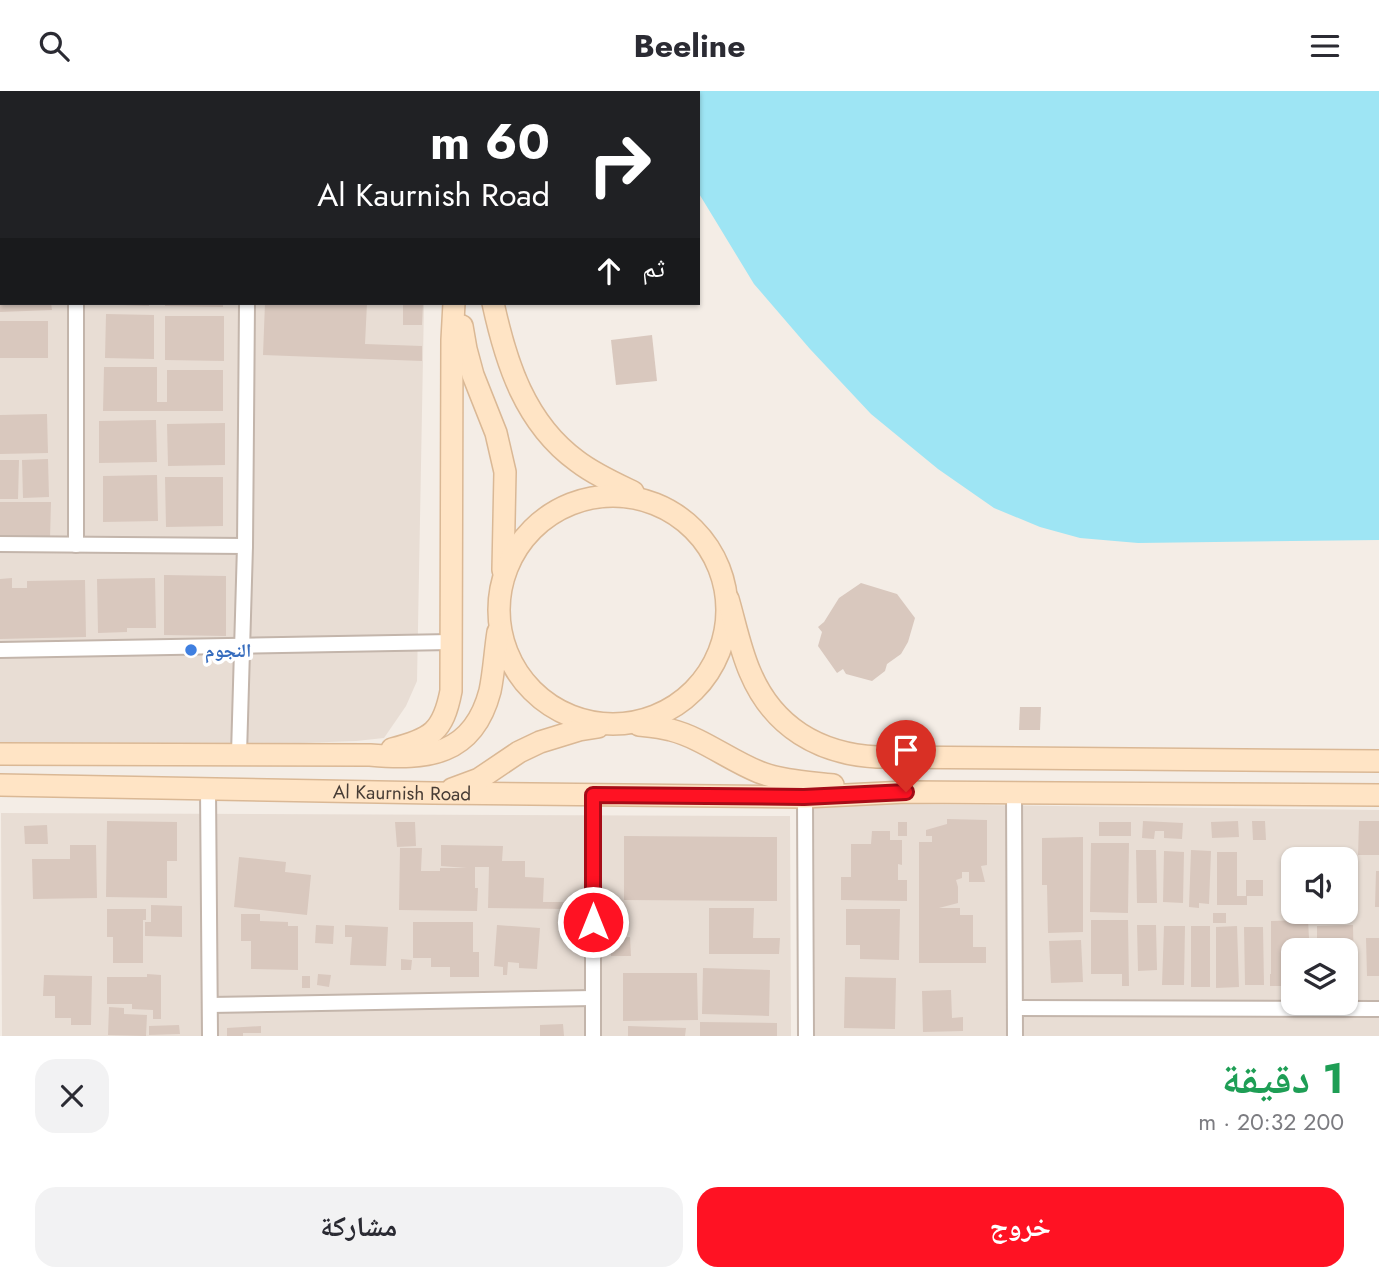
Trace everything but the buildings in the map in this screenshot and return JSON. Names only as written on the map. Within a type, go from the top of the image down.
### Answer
[{"type":"street","points":[[76,305],[76,545]]},
{"type":"street","points":[[239,754],[245,546],[247,305]]},
{"type":"street","points":[[370,755],[401,758],[434,754],[447,749],[470,731],[479,719],[490,689],[502,581],[505,472],[496,433],[473,375],[457,305]]},
{"type":"street","points":[[370,755],[416,743],[428,736],[437,728],[449,705],[452,354],[457,305]]},
{"type":"street","points":[[493,305],[504,350],[518,388],[544,431],[577,461],[595,473],[680,516],[704,539],[720,568],[749,670],[769,705],[780,718],[801,734],[826,748],[877,757],[1379,761]]},
{"type":"street","points":[[502,581],[518,547],[543,519],[577,501],[614,495],[651,501]]},
{"type":"street","points":[[0,544],[245,546]]},
{"type":"street","points":[[633,724],[666,713],[693,693],[714,666],[726,633],[727,600]]},
{"type":"street","points":[[499,621],[507,654],[524,683],[549,706],[573,717],[606,725]]},
{"type":"street","points":[[0,650],[451,642]]},
{"type":"street","points":[[433,793],[479,779],[519,752],[540,742],[579,730],[633,724],[671,730],[688,736],[773,777],[906,792],[1379,795]]},
{"type":"street","name":"Al Kaurnish Road","points":[[0,754],[370,755]]},
{"type":"street","name":"Al Kaurnish Road","points":[[0,785],[804,797],[906,792]]},
{"type":"street","points":[[208,789],[210,1036]]},
{"type":"street","points":[[1014,793],[1015,1036]]},
{"type":"street","points":[[593,795],[593,1036]]},
{"type":"street","points":[[804,797],[806,1036]]},
{"type":"street","points":[[210,1005],[593,998]]},
{"type":"street","points":[[1015,1008],[1379,1009]]},
{"type":"shaded area","points":[[0,305],[424,305],[417,681],[406,706],[384,738],[244,745],[0,746]]},
{"type":"shaded area","points":[[814,803],[1379,810],[1379,1036],[815,1036]]},
{"type":"shaded area","points":[[1,813],[790,816],[791,1036],[2,1036]]},
{"type":"water","points":[[700,91],[1379,91],[1379,540],[1138,543],[1080,538],[1040,527],[994,508],[938,469],[871,414],[754,284],[700,195]]},
{"type":"place","name":"النجوم","points":[[191,650]]},
{"type":"route","points":[[593,922],[593,795],[804,797],[906,792]]}]
